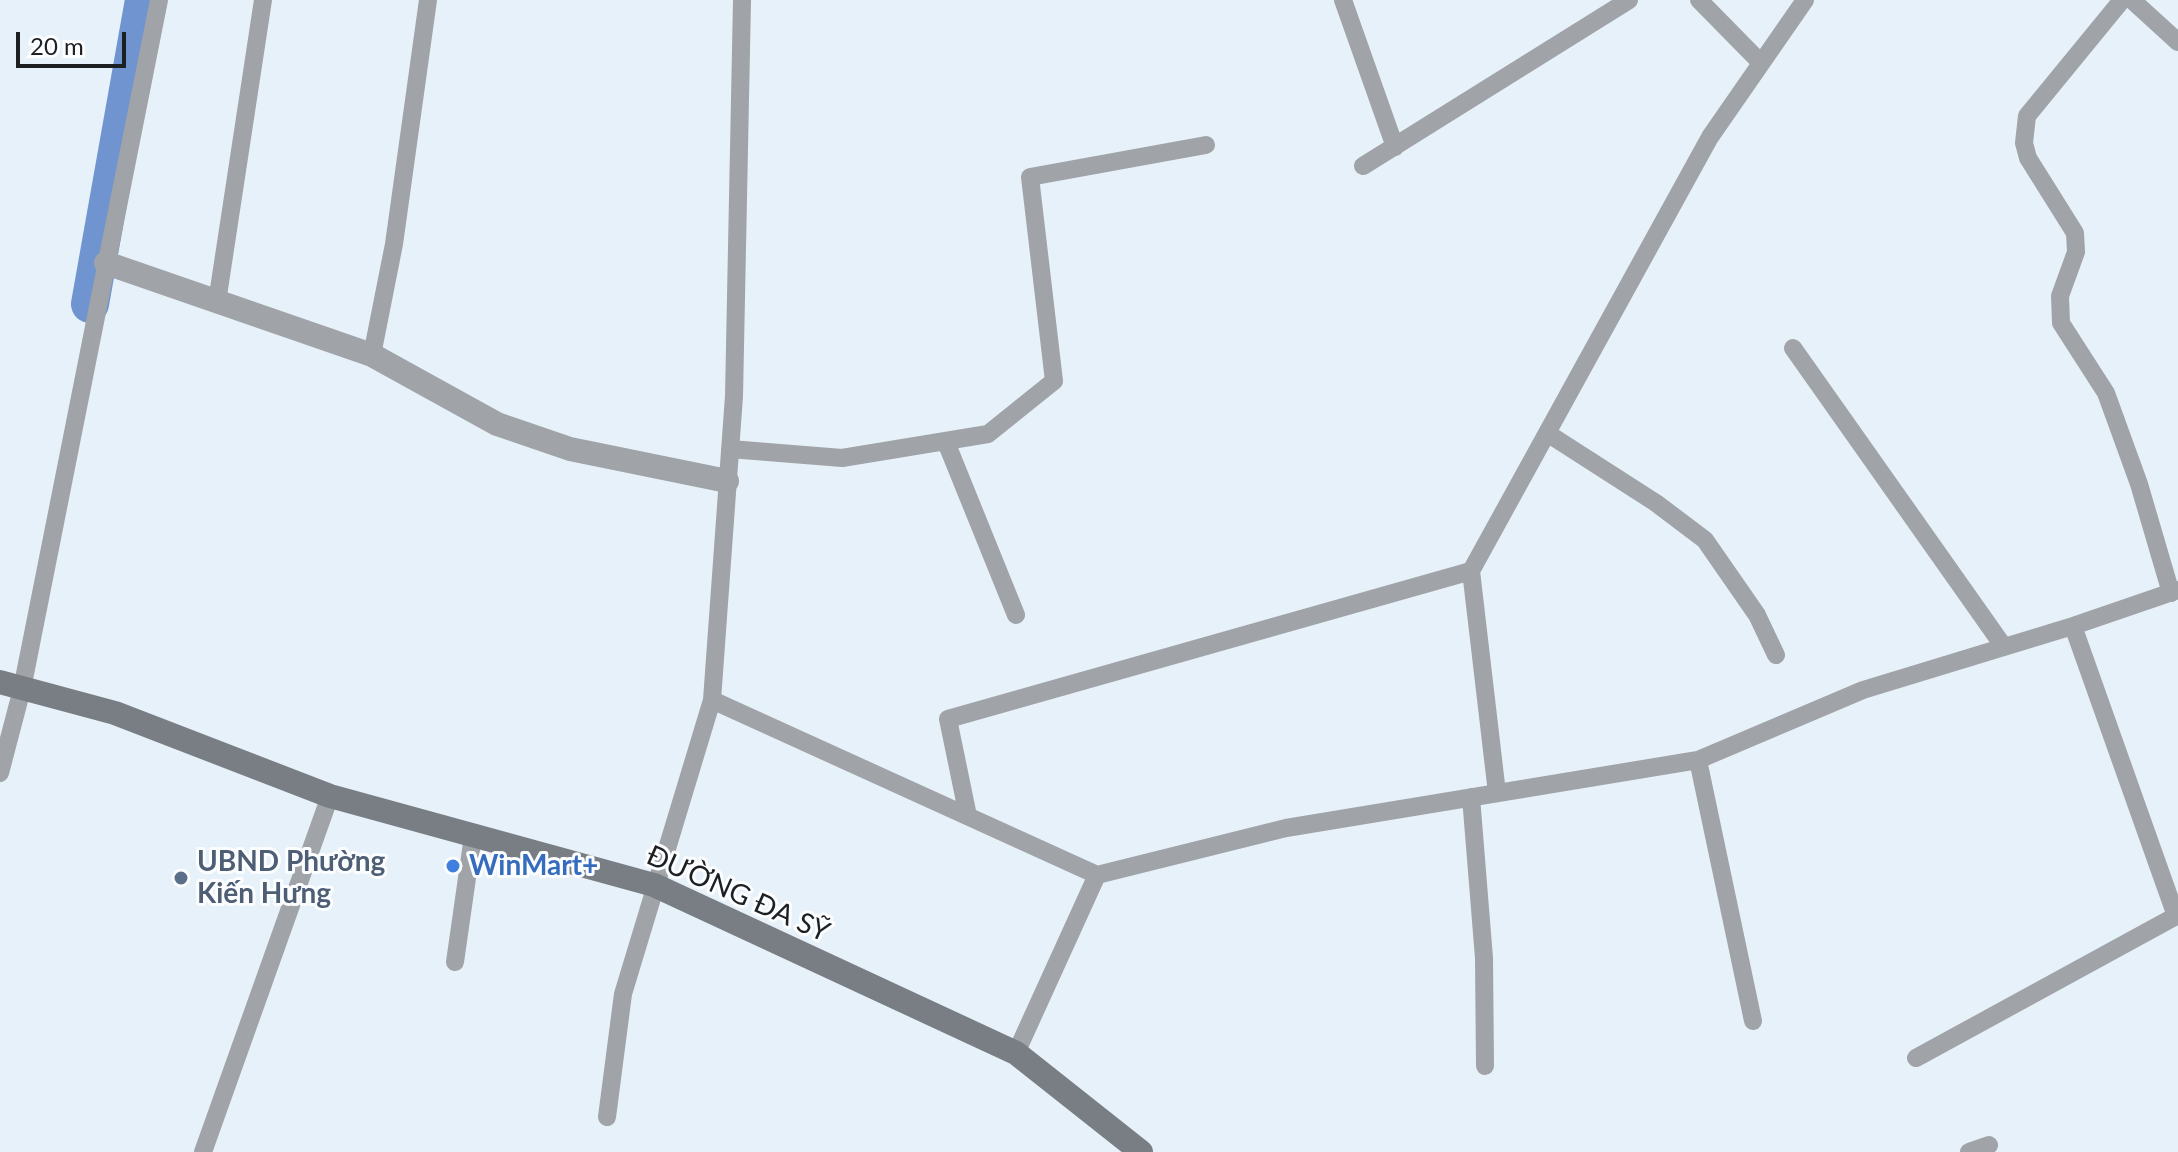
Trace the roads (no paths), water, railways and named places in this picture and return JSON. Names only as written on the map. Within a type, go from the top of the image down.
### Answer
[{"type":"street","points":[[106,263],[372,355],[497,424],[570,449],[727,481]]},
{"type":"street","name":"ĐƯỜNG ĐA SỸ","points":[[11,686],[115,713],[330,796],[654,885],[1016,1053],[1141,1152]]},
{"type":"lane","points":[[0,773],[11,686],[106,263],[159,0]]},
{"type":"lane","points":[[217,302],[263,0]]},
{"type":"lane","points":[[372,355],[394,244],[428,0]]},
{"type":"lane","points":[[607,1117],[623,994],[712,700],[734,396],[742,0]]},
{"type":"lane","points":[[1343,0],[1395,147]]},
{"type":"lane","points":[[1363,166],[1629,0]]},
{"type":"lane","points":[[1699,0],[1761,63]]},
{"type":"lane","points":[[1497,793],[1471,571],[1710,137],[1805,0]]},
{"type":"lane","points":[[712,700],[1097,875],[1286,828],[1698,760],[1863,690],[2174,592],[2106,393],[2061,323],[2060,296],[2076,252],[2075,233],[2028,158],[2024,143],[2027,116],[2122,0]]},
{"type":"lane","points":[[2132,0],[2178,42]]},
{"type":"lane","points":[[730,449],[842,458],[988,434],[1054,381],[1030,177],[1206,145]]},
{"type":"lane","points":[[1793,348],[2004,647]]},
{"type":"lane","points":[[1547,433],[1656,503],[1705,540],[1757,615],[1776,655]]},
{"type":"lane","points":[[946,442],[1016,615]]},
{"type":"lane","points":[[968,816],[948,719],[1471,571]]},
{"type":"lane","points":[[1916,1058],[2177,919],[2073,626]]},
{"type":"lane","points":[[1698,760],[1753,1021]]},
{"type":"lane","points":[[203,1152],[330,796]]},
{"type":"lane","points":[[1471,797],[1484,958],[1485,1066]]},
{"type":"lane","points":[[455,962],[473,836]]},
{"type":"lane","points":[[1016,1053],[1097,875]]},
{"type":"lane","points":[[1969,1152],[1989,1145]]},
{"type":"waterway","points":[[90,304],[144,0]]},
{"type":"place","name":"WinMart+","points":[[453,866]]},
{"type":"place","name":"UBND Phường Kiến Hưng","points":[[181,878]]}]
